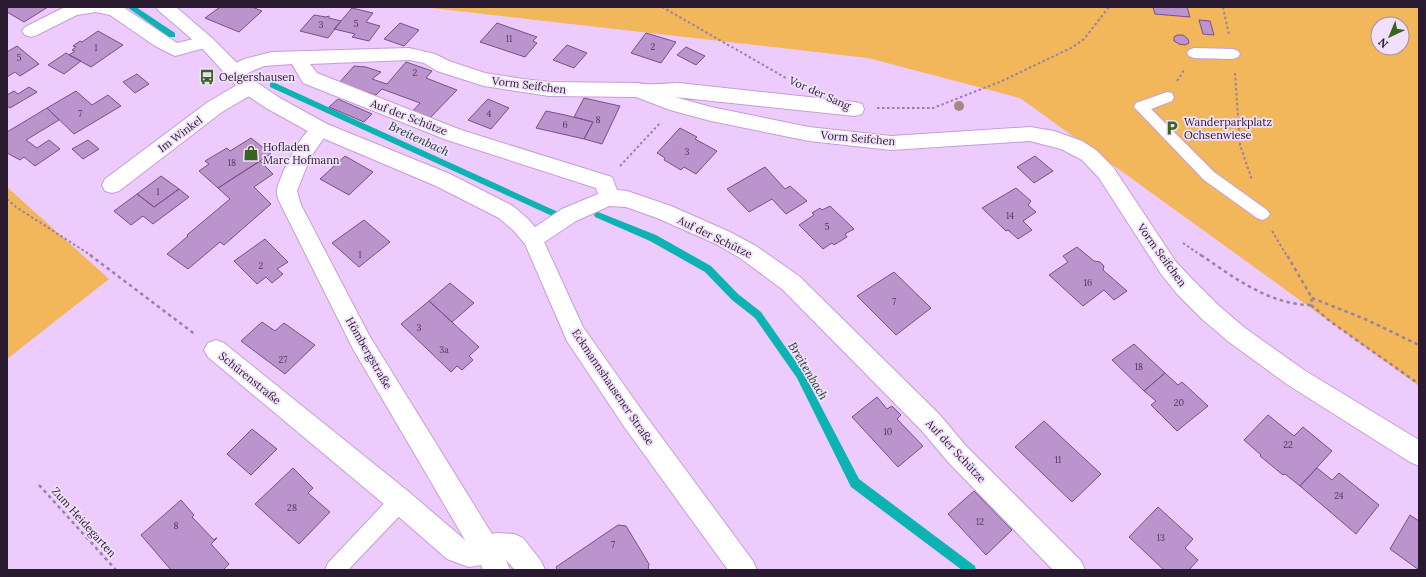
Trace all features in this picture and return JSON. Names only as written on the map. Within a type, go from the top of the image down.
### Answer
[{"type":"street","points":[[31,31],[73,10],[92,7]]},
{"type":"street","points":[[99,7],[115,10],[160,42],[175,50],[206,42]]},
{"type":"street","name":"Eckmannshausener Straße","points":[[165,7],[206,42],[249,87],[273,104],[320,129],[443,180],[506,212],[521,225],[533,239],[575,334],[634,420],[744,570]]},
{"type":"street","name":"Vorm Seifchen","points":[[234,72],[261,59],[279,57],[297,58],[409,54],[429,58],[443,66],[484,79],[549,89],[638,90],[677,105],[711,114],[809,134],[883,142],[1030,134],[1050,136],[1069,143],[1089,156],[1110,176],[1171,272],[1207,310],[1287,371],[1419,454]]},
{"type":"street","name":"Auf der Schütze","points":[[297,58],[310,78],[454,135],[607,190],[723,238],[748,252],[791,283],[931,423],[957,454],[1072,570]]},
{"type":"street","name":"Im Winkel","points":[[112,186],[215,107],[249,87]]},
{"type":"street","name":"Vor der Sang","points":[[638,90],[679,90],[855,109]]},
{"type":"street","name":"Hömbergstraße","points":[[320,129],[301,155],[287,192],[290,205],[361,342],[492,561]]},
{"type":"street","points":[[533,239],[607,190]]},
{"type":"street","name":"Schürenstraße","points":[[216,350],[400,501],[456,550],[492,561],[496,546],[514,547],[532,570]]},
{"type":"lane","points":[[1194,53],[1233,54]]},
{"type":"lane","points":[[1167,96],[1141,107],[1209,176],[1262,214]]},
{"type":"lane","points":[[335,570],[400,501]]},
{"type":"path","name":"Vor der Sang","points":[[662,7],[790,80]]},
{"type":"path","points":[[855,109],[933,108],[1002,81],[1073,47],[1084,39],[1109,7]]},
{"type":"path","points":[[1167,96],[1194,53]]},
{"type":"path","points":[[607,190],[677,105]]},
{"type":"path","name":"Schürenstraße","points":[[7,199],[96,259],[216,350]]},
{"type":"path","points":[[1312,298],[1365,319],[1419,345]]},
{"type":"path","points":[[1311,305],[1331,322],[1419,384]]},
{"type":"path","name":"Zum Heidegarten","points":[[39,485],[116,570]]},
{"type":"shaded area","points":[[423,7],[1419,7],[1419,386],[1020,98],[868,58]]},
{"type":"shaded area","points":[[7,187],[109,279],[7,359]]},
{"type":"building","points":[[7,7],[48,7],[24,22],[7,12]]},
{"type":"building","points":[[220,7],[252,7],[262,11],[239,32],[205,18]]},
{"type":"building","points":[[1153,7],[1187,7],[1190,17],[1155,14]]},
{"type":"building","points":[[352,8],[373,13],[366,22],[380,26],[369,41],[352,37],[355,34],[334,29]]},
{"type":"building","points":[[314,15],[329,16],[329,18],[341,21],[328,38],[300,31]]},
{"type":"building","points":[[1199,20],[1210,21],[1214,35],[1203,34]]},
{"type":"building","points":[[400,23],[419,30],[404,46],[384,39]]},
{"type":"building","points":[[497,23],[537,37],[533,41],[537,43],[525,57],[480,42]]},
{"type":"building","points":[[98,31],[123,45],[91,67],[69,55],[75,51],[72,50],[76,47],[73,46],[80,41],[82,42]]},
{"type":"building","points":[[646,33],[676,42],[661,63],[631,53]]},
{"type":"building","points":[[1177,35],[1183,35],[1188,39],[1189,43],[1185,45],[1174,41],[1174,37]]},
{"type":"building","points":[[567,45],[587,53],[574,68],[553,60]]},
{"type":"building","points":[[17,46],[39,64],[20,76],[15,72],[7,77],[7,52]]},
{"type":"building","points":[[686,47],[705,56],[696,65],[677,55]]},
{"type":"building","points":[[66,53],[81,61],[64,74],[48,65]]},
{"type":"building","points":[[406,62],[432,71],[426,78],[457,90],[429,119],[412,112],[420,103],[382,89],[376,95],[339,83],[354,66],[366,67],[381,72],[372,79],[387,84]]},
{"type":"building","points":[[137,74],[149,84],[135,93],[123,82]]},
{"type":"building","points":[[29,87],[37,92],[10,108],[7,106],[7,95],[14,91],[18,94]]},
{"type":"building","points":[[76,91],[92,105],[108,95],[121,106],[74,134],[47,108]]},
{"type":"building","points":[[584,98],[620,106],[602,144],[584,139],[593,122],[574,117]]},
{"type":"building","points":[[338,99],[372,114],[364,122],[329,107]]},
{"type":"building","points":[[488,99],[509,108],[491,129],[468,120]]},
{"type":"building","points":[[47,108],[59,120],[26,140],[37,148],[49,140],[60,149],[35,166],[24,157],[20,160],[7,153],[7,132]]},
{"type":"building","points":[[546,111],[593,122],[584,139],[536,128]]},
{"type":"building","points":[[680,128],[697,137],[695,139],[717,151],[696,174],[684,167],[681,170],[664,160],[665,158],[657,153]]},
{"type":"building","points":[[251,138],[271,154],[218,188],[199,171],[209,164],[205,161],[227,148],[230,151]]},
{"type":"building","points":[[88,140],[99,149],[83,159],[72,149]]},
{"type":"building","points":[[345,156],[373,172],[349,195],[320,179]]},
{"type":"building","points":[[1035,156],[1053,171],[1034,183],[1017,167]]},
{"type":"building","points":[[260,161],[273,174],[254,187],[271,204],[224,245],[220,242],[188,269],[167,254],[230,199],[218,188]]},
{"type":"building","points":[[765,167],[785,189],[790,186],[807,201],[786,214],[772,199],[749,212],[727,189]]},
{"type":"building","points":[[161,176],[179,189],[154,207],[137,194]]},
{"type":"building","points":[[1016,188],[1031,201],[1028,205],[1036,212],[1023,221],[1032,230],[1018,239],[1008,230],[1006,231],[982,208]]},
{"type":"building","points":[[179,189],[189,197],[153,224],[143,216],[131,225],[114,211],[137,194],[154,207]]},
{"type":"building","points":[[830,206],[854,229],[845,234],[847,237],[834,245],[832,243],[823,249],[799,225],[814,215],[812,213],[820,208],[822,210]]},
{"type":"building","points":[[364,220],[390,242],[359,267],[332,243]]},
{"type":"building","points":[[265,239],[288,262],[277,269],[283,274],[272,283],[266,277],[257,284],[234,261]]},
{"type":"building","points":[[1077,247],[1094,261],[1100,262],[1104,266],[1103,270],[1127,291],[1114,300],[1104,290],[1083,306],[1049,275],[1068,262],[1063,256]]},
{"type":"building","points":[[894,272],[931,308],[896,335],[857,296]]},
{"type":"building","points":[[450,283],[474,303],[452,322],[429,301]]},
{"type":"building","points":[[429,301],[479,347],[469,356],[473,360],[462,370],[457,366],[451,372],[401,324]]},
{"type":"building","points":[[262,322],[275,331],[284,323],[315,345],[285,374],[241,341]]},
{"type":"building","points":[[1134,344],[1165,373],[1144,391],[1112,360]]},
{"type":"building","points":[[1165,373],[1178,385],[1182,382],[1208,406],[1177,431],[1151,405],[1156,401],[1144,391]]},
{"type":"building","points":[[877,397],[887,409],[892,406],[901,415],[897,419],[923,446],[898,467],[852,417]]},
{"type":"building","points":[[1268,415],[1294,436],[1303,427],[1332,451],[1300,486],[1285,474],[1283,475],[1260,456],[1261,455],[1244,440]]},
{"type":"building","points":[[1044,421],[1101,474],[1072,502],[1015,447]]},
{"type":"building","points":[[252,429],[277,449],[251,475],[227,454]]},
{"type":"building","points":[[293,468],[313,488],[308,493],[330,512],[299,544],[255,504]]},
{"type":"building","points":[[1317,468],[1332,480],[1339,473],[1379,505],[1356,534],[1300,486]]},
{"type":"building","points":[[974,491],[1012,530],[986,555],[948,514]]},
{"type":"building","points":[[181,500],[194,515],[192,517],[214,540],[217,538],[211,544],[229,564],[223,570],[171,570],[141,535]]},
{"type":"building","points":[[1158,507],[1193,539],[1185,548],[1198,560],[1189,570],[1164,570],[1129,537]]},
{"type":"building","points":[[1410,515],[1419,521],[1419,570],[1390,549]]},
{"type":"building","points":[[618,525],[626,526],[649,564],[648,570],[557,570],[556,567]]},
{"type":"waterway","name":"Breitenbach","points":[[131,7],[172,35]]},
{"type":"waterway","name":"Breitenbach","points":[[273,85],[555,214]]},
{"type":"waterway","name":"Breitenbach","points":[[598,215],[653,238],[708,269],[735,297],[758,315],[800,375],[855,483],[971,570]]},
{"type":"place","name":"Oelgershausen","points":[[207,77]]},
{"type":"place","name":"Wanderparkplatz Ochsenwiese","points":[[1172,128]]},
{"type":"place","name":"Hofladen Marc Hofmann","points":[[251,153]]}]
